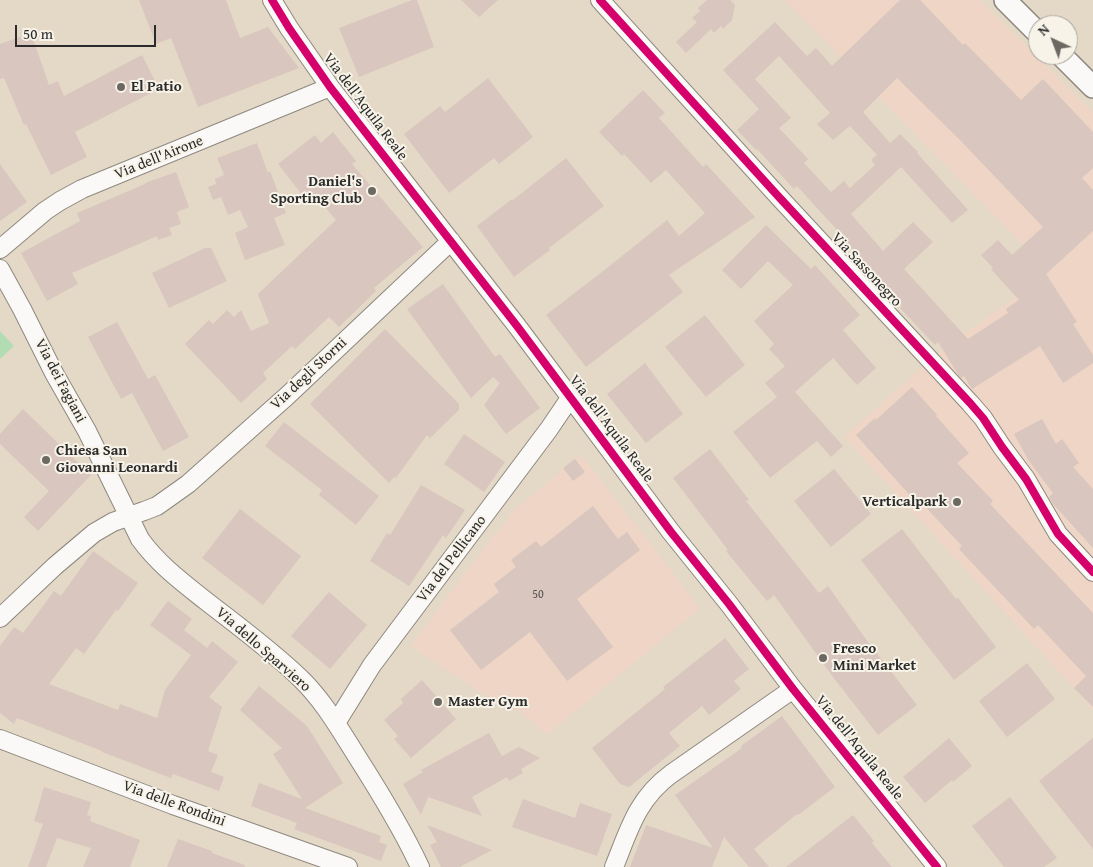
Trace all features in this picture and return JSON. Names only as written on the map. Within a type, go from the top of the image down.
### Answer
[{"type":"street","name":"Via dell'Aquila Reale","points":[[272,0],[330,87],[452,241],[671,532],[729,604],[792,689],[937,867]]},
{"type":"street","name":"Via Sassonegro","points":[[600,0],[983,418],[1026,479],[1058,534],[1093,572]]},
{"type":"street","points":[[1005,0],[1028,22]]},
{"type":"street","points":[[1071,65],[1093,87]]},
{"type":"street","name":"Via dell'Airone","points":[[0,249],[45,211],[82,190],[330,87]]},
{"type":"street","name":"Via degli Storni","points":[[0,618],[55,566],[101,528],[163,502],[188,484],[267,414],[452,241]]},
{"type":"street","name":"Via dei Fagiani","points":[[0,269],[90,437],[128,516]]},
{"type":"street","name":"Via del Pellicano","points":[[336,723],[346,704],[372,665],[550,429],[570,398]]},
{"type":"street","name":"Via dello Sparviero","points":[[128,516],[150,553],[170,573],[267,649],[301,679],[326,708],[366,771],[406,839],[420,867]]},
{"type":"street","points":[[614,867],[635,816],[644,800],[654,789],[671,774],[792,689]]},
{"type":"street","name":"Via delle Rondini","points":[[0,739],[173,805],[348,867]]},
{"type":"shaded area","points":[[785,0],[980,0],[1028,48],[1028,65],[1046,65],[1093,112],[1093,709],[844,437],[941,350],[1050,273]]},
{"type":"shaded area","points":[[581,454],[700,608],[547,735],[511,704],[504,708],[411,647],[513,511]]},
{"type":"green space","points":[[0,331],[14,346],[0,359]]},
{"type":"building","points":[[139,0],[226,0],[240,38],[268,27],[299,68],[198,107],[171,38],[156,44]]},
{"type":"building","points":[[412,0],[417,0],[434,47],[359,77],[339,28]]},
{"type":"building","points":[[461,0],[498,0],[479,17]]},
{"type":"building","points":[[707,0],[730,0],[735,5],[732,20],[723,29],[721,26],[714,33],[711,29],[686,53],[676,42],[697,22],[692,18],[700,11],[698,8]]},
{"type":"building","points":[[900,0],[920,0],[963,45],[965,43],[1021,100],[1043,79],[1093,132],[1093,168],[1082,178],[1093,190],[1093,231],[1046,274],[1077,322],[1073,324],[1093,355],[1093,363],[1063,383],[1040,346],[972,389],[964,376],[961,378],[959,376],[938,342],[935,345],[900,308],[902,306],[839,232],[797,186],[794,189],[737,130],[759,109],[723,70],[775,22],[807,56],[816,48],[832,66]],"holes":[[[779,56],[830,113],[817,124],[833,140],[850,126],[877,155],[871,160],[875,165],[850,188],[844,181],[831,192],[804,163],[808,159],[779,128],[791,118],[755,79]],[[897,78],[961,141],[1043,227],[1012,255],[998,240],[981,255],[1019,300],[1006,309],[1008,313],[968,339],[904,269],[933,242],[913,222],[883,251],[851,214],[901,167],[952,223],[968,210],[900,134],[890,143],[863,112]]]},
{"type":"building","points":[[31,33],[49,85],[58,81],[64,96],[142,55],[159,89],[75,132],[87,157],[51,175],[26,124],[24,125],[4,78],[0,79],[0,44]]},
{"type":"building","points":[[488,78],[533,137],[499,164],[494,158],[449,193],[404,134],[440,106],[445,112]]},
{"type":"building","points":[[643,90],[665,113],[659,118],[703,167],[706,164],[755,217],[669,275],[683,292],[586,367],[546,315],[667,220],[679,236],[705,213],[666,170],[651,183],[624,154],[622,156],[599,132]]},
{"type":"building","points":[[333,132],[356,161],[352,164],[423,247],[374,288],[376,291],[339,327],[329,317],[295,349],[292,346],[263,373],[267,379],[241,403],[185,344],[209,320],[213,324],[227,310],[234,317],[241,310],[251,331],[269,323],[258,294],[336,220],[315,195],[307,201],[278,164],[315,135],[321,143]]},
{"type":"building","points":[[257,143],[286,213],[274,218],[285,245],[245,260],[235,233],[248,227],[240,210],[228,215],[221,197],[213,200],[208,187],[216,184],[215,179],[224,175],[217,158]]},
{"type":"building","points":[[566,158],[604,206],[514,277],[477,226]]},
{"type":"building","points":[[0,164],[27,202],[0,221]]},
{"type":"building","points":[[176,172],[189,207],[177,212],[181,224],[169,228],[172,235],[158,240],[157,236],[72,273],[78,284],[47,301],[21,253],[80,221],[77,213],[145,183]]},
{"type":"building","points":[[766,225],[811,269],[815,265],[860,315],[843,330],[876,368],[857,385],[833,358],[795,392],[843,446],[831,457],[817,441],[770,478],[733,432],[777,397],[765,383],[785,366],[769,349],[774,344],[754,321],[793,285],[768,261],[741,289],[722,270]]},
{"type":"building","points":[[205,248],[211,248],[227,281],[169,308],[152,273]]},
{"type":"building","points":[[443,284],[495,357],[500,354],[540,408],[506,434],[484,405],[500,383],[493,377],[471,398],[407,309]]},
{"type":"building","points":[[705,315],[745,365],[706,397],[665,347]]},
{"type":"building","points":[[117,322],[148,379],[155,375],[189,437],[163,451],[132,393],[121,399],[88,337]]},
{"type":"building","points":[[385,329],[459,404],[459,410],[430,438],[427,435],[396,478],[394,477],[389,483],[310,404]]},
{"type":"building","points":[[645,363],[683,414],[646,443],[607,394]]},
{"type":"building","points":[[912,387],[969,453],[957,463],[993,501],[990,504],[1093,613],[1093,707],[1074,688],[1086,676],[1038,625],[1034,629],[959,549],[962,546],[918,499],[915,501],[856,435],[875,418],[876,420]]},
{"type":"building","name":"Chiesa San Giovanni Leonardi","points":[[23,409],[91,475],[38,531],[24,517],[49,491],[0,444],[0,434]]},
{"type":"building","points":[[1042,419],[1056,444],[1062,439],[1079,463],[1073,467],[1093,489],[1093,548],[1054,505],[1049,497],[1053,493],[1029,461],[1014,434]]},
{"type":"building","points":[[284,422],[379,496],[356,525],[319,495],[322,490],[265,446]]},
{"type":"building","points":[[464,434],[505,462],[484,492],[444,464]]},
{"type":"building","points":[[710,449],[749,500],[746,501],[819,593],[828,586],[865,638],[917,705],[878,735],[833,677],[774,595],[767,601],[726,551],[728,550],[673,478]]},
{"type":"building","points":[[575,459],[585,472],[573,481],[563,468]]},
{"type":"building","points":[[834,469],[871,514],[831,547],[794,501]]},
{"type":"building","points":[[421,485],[465,510],[446,538],[443,535],[409,586],[370,561],[387,533],[390,535]]},
{"type":"building","points":[[593,506],[618,539],[627,532],[640,550],[577,599],[613,647],[567,681],[530,632],[481,670],[450,630],[499,592],[494,584],[516,567],[511,560],[536,541],[541,547]]},
{"type":"building","points":[[240,509],[301,556],[263,605],[202,558]]},
{"type":"building","points":[[902,529],[996,647],[954,680],[861,560]]},
{"type":"building","points":[[93,551],[138,583],[84,654],[76,648],[49,684],[118,710],[120,704],[157,718],[165,690],[191,655],[150,625],[168,601],[192,619],[184,630],[207,648],[212,641],[238,662],[209,697],[222,707],[208,751],[218,755],[211,772],[224,777],[219,791],[173,774],[171,778],[17,718],[14,724],[0,713],[0,646],[14,627],[23,633],[54,591],[61,596]]},
{"type":"building","points":[[329,592],[367,625],[330,669],[291,636]]},
{"type":"building","points":[[725,638],[749,669],[734,681],[741,689],[709,715],[702,706],[669,733],[680,746],[629,787],[620,784],[592,748],[665,689],[663,687]]},
{"type":"building","points":[[1027,663],[1055,699],[1007,737],[979,701]]},
{"type":"building","points":[[422,680],[456,719],[411,758],[394,739],[398,736],[384,720],[403,703],[401,699]]},
{"type":"building","points":[[259,686],[307,726],[343,783],[305,808],[381,836],[379,842],[387,845],[381,861],[294,829],[297,823],[251,806],[259,783],[302,799],[273,754],[282,748],[240,710]]},
{"type":"building","points":[[782,716],[835,787],[797,814],[754,849],[769,867],[749,867],[724,837],[712,867],[630,867],[646,825],[713,848],[675,795],[742,748],[741,746]]},
{"type":"building","points":[[489,733],[502,756],[519,747],[540,758],[521,769],[523,773],[509,781],[507,777],[472,797],[482,816],[428,797],[421,815],[403,784],[423,772],[421,770]]},
{"type":"building","points":[[949,738],[972,766],[925,803],[903,777]]},
{"type":"building","points":[[1093,738],[1093,849],[1039,781]]},
{"type":"building","points":[[44,787],[91,802],[87,815],[91,816],[90,821],[140,840],[130,867],[83,867],[91,848],[57,838],[46,867],[28,867],[43,824],[34,821]]},
{"type":"building","points":[[1010,797],[1057,858],[1044,867],[1004,867],[972,826]]},
{"type":"building","points":[[523,799],[575,818],[580,803],[612,814],[597,856],[512,827]]},
{"type":"building","points":[[853,815],[874,841],[872,843],[892,867],[786,867]]},
{"type":"building","points":[[427,825],[492,850],[460,867],[441,867],[430,845],[437,842]]},
{"type":"building","points":[[178,839],[212,851],[212,853],[245,865],[245,867],[167,867]]},
{"type":"cycle path","points":[[272,0],[330,87],[517,326],[671,532],[729,604],[793,689],[937,867]]},
{"type":"cycle path","points":[[600,0],[983,418],[1026,479],[1058,534],[1093,572]]},
{"type":"place","name":"El Patio","points":[[121,87]]},
{"type":"place","name":"Daniel's Sporting Club","points":[[372,191]]},
{"type":"place","name":"Chiesa San Giovanni Leonardi","points":[[46,460]]},
{"type":"place","name":"Verticalpark","points":[[957,502]]},
{"type":"place","name":"Fresco Mini Market","points":[[823,658]]},
{"type":"place","name":"Master Gym","points":[[438,702]]}]
